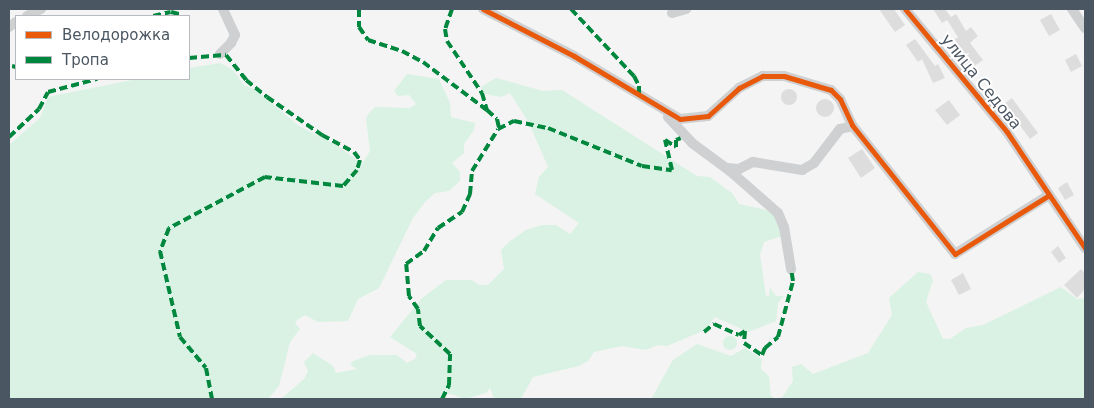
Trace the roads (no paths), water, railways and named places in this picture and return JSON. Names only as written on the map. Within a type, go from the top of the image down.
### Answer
[{"type":"street","points":[[29,15],[41,9]]},
{"type":"street","points":[[220,54],[231,43],[235,35],[223,9]]},
{"type":"street","points":[[483,9],[574,56],[677,118],[702,119],[714,113],[747,82],[763,76],[784,76],[834,92],[853,126],[955,254],[1049,195]]},
{"type":"street","points":[[672,13],[686,9]]},
{"type":"street","name":"улица Седова","points":[[904,9],[1007,132],[1085,248]]},
{"type":"street","points":[[1072,9],[1085,28]]},
{"type":"street","points":[[654,105],[692,144],[726,168],[779,214],[791,269]]},
{"type":"street","points":[[726,168],[739,169],[753,162],[802,170],[814,163],[840,129],[853,126]]}]
